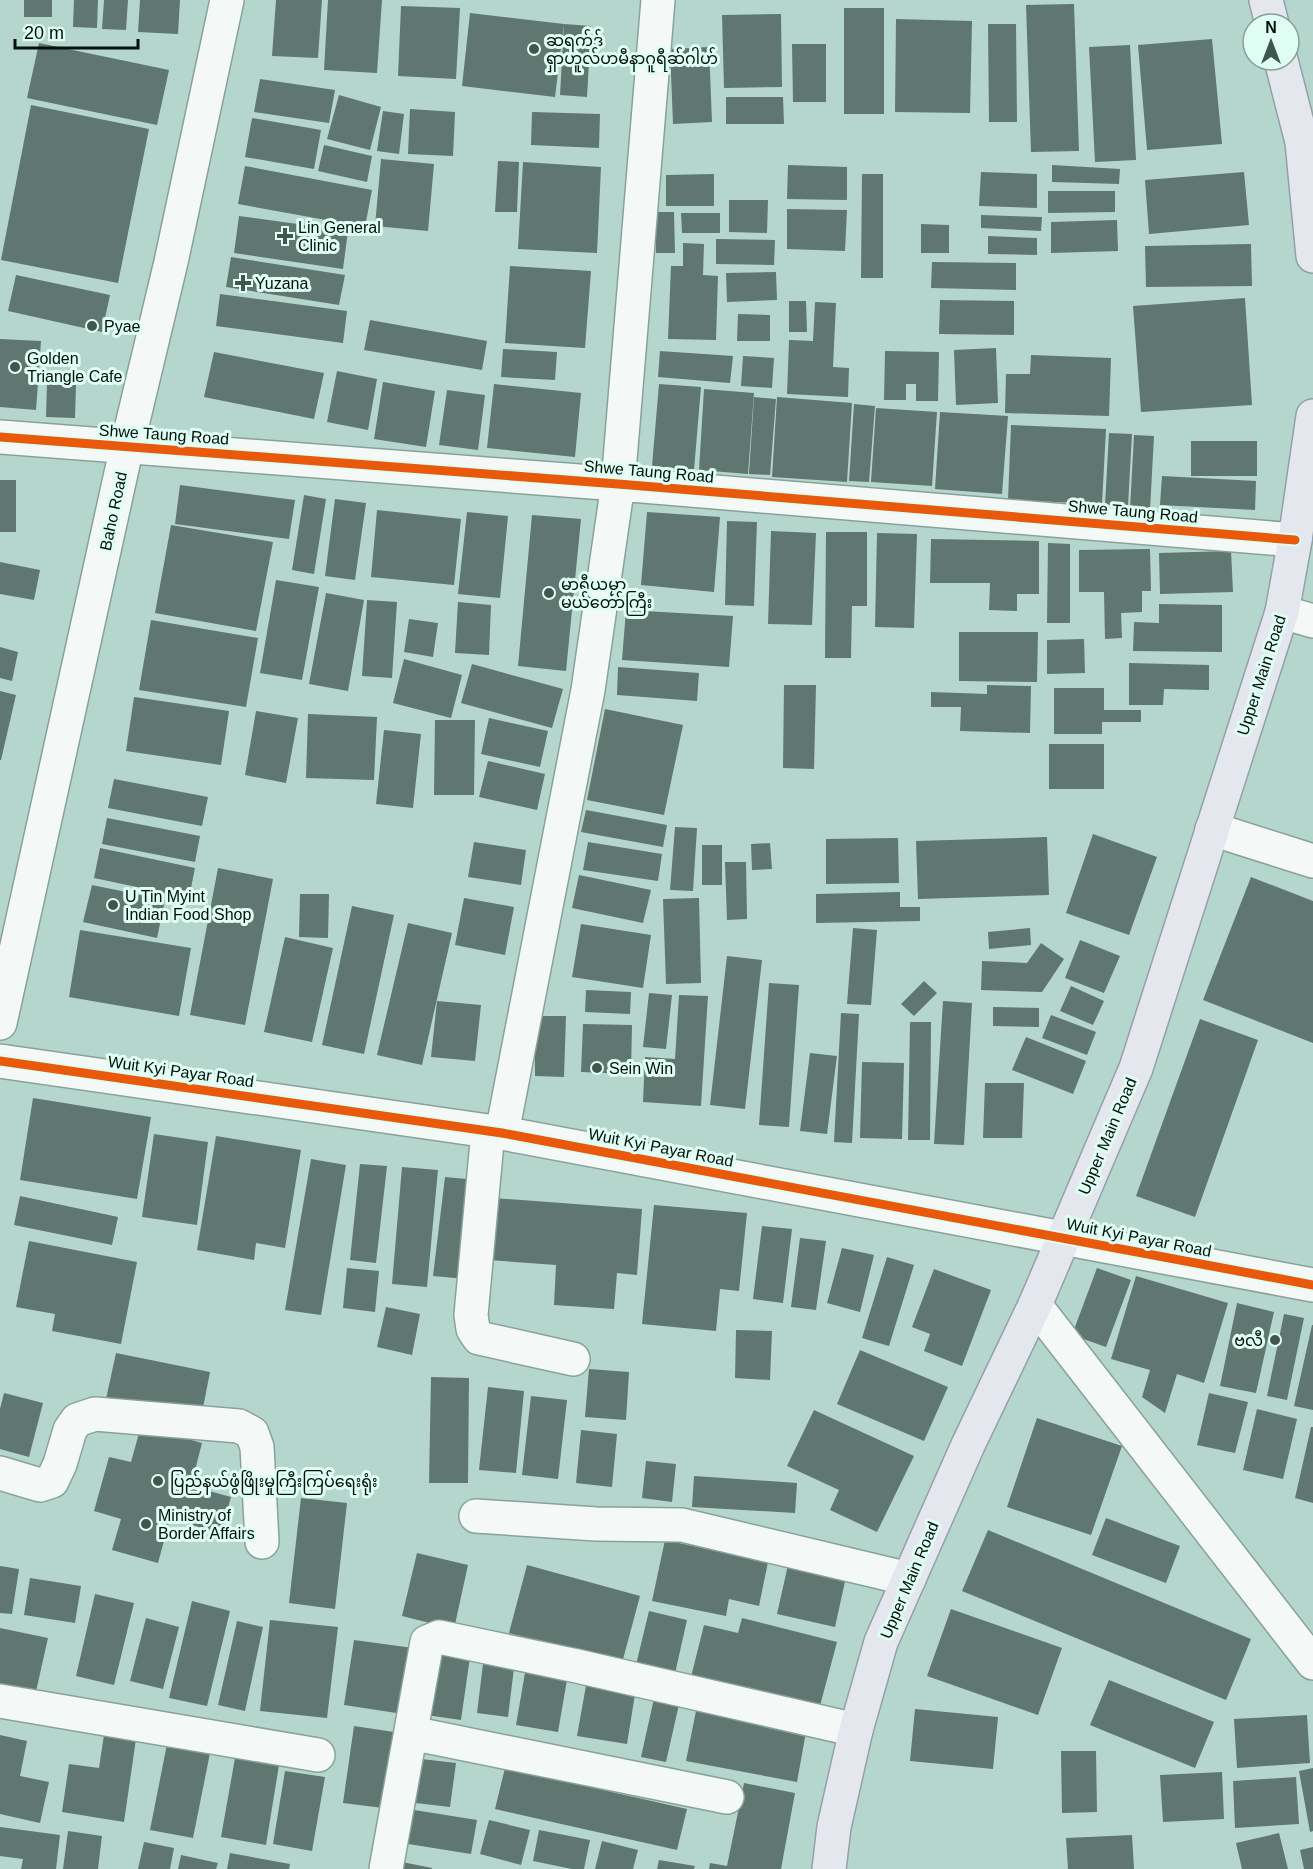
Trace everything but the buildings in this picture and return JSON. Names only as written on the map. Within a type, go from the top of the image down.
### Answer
[{"type":"main road","points":[[1284,72],[1302,142],[1313,256]]},
{"type":"main road","name":"Upper Main Road","points":[[829,1869],[834,1827],[856,1730],[881,1642],[968,1445],[1035,1305],[1136,1068],[1282,612],[1313,416]]},
{"type":"street","name":"Baho Road","points":[[0,1023],[171,262],[226,0]]},
{"type":"street","points":[[573,1359],[479,1338],[473,1329],[471,1315],[495,1132],[588,690],[618,484],[658,0]]},
{"type":"street","name":"Shwe Taung Road","points":[[0,437],[618,484],[1295,540]]},
{"type":"street","points":[[1282,612],[1313,621]]},
{"type":"street","points":[[1212,829],[1313,861]]},
{"type":"street","name":"Wuit Kyi Payar Road","points":[[0,1060],[495,1132],[1064,1237],[1313,1286]]},
{"type":"street","points":[[1035,1305],[1313,1663]]},
{"type":"street","points":[[0,1473],[40,1485],[52,1481],[60,1464],[70,1430],[78,1420],[95,1414],[239,1426],[252,1433],[257,1447],[262,1542]]},
{"type":"street","points":[[476,1516],[596,1524],[682,1525],[909,1579]]},
{"type":"street","points":[[386,1869],[428,1642],[439,1637],[566,1663],[856,1730]]},
{"type":"street","points":[[0,1701],[318,1755]]},
{"type":"street","points":[[411,1733],[728,1797]]},
{"type":"cycle path","points":[[0,437],[618,484],[1295,540]]},
{"type":"cycle path","points":[[0,1061],[502,1133],[1313,1285]]},
{"type":"place","name":"ဆရက်ဒ် ရှာဟူလ်ဟမီနာဂူရီဆ်ဂါဟ်","points":[[534,49]]},
{"type":"place","name":"Lin General Clinic","points":[[285,236]]},
{"type":"place","name":"Yuzana","points":[[243,283]]},
{"type":"place","name":"Pyae","points":[[92,326]]},
{"type":"place","name":"Golden Triangle Cafe","points":[[15,367]]},
{"type":"place","name":"မာရီယမ္မာ မယ်တော်ကြီး","points":[[549,593]]},
{"type":"place","name":"U Tin Myint Indian Food Shop","points":[[113,905]]},
{"type":"place","name":"Sein Win","points":[[597,1068]]},
{"type":"place","name":"ဗလီ","points":[[1275,1340]]},
{"type":"place","name":"ပြည်နယ်ဖွံဖြိုးမှုကြီးကြပ်ရေးရုံး","points":[[158,1481]]},
{"type":"place","name":"Ministry of Border Affairs","points":[[146,1524]]}]
